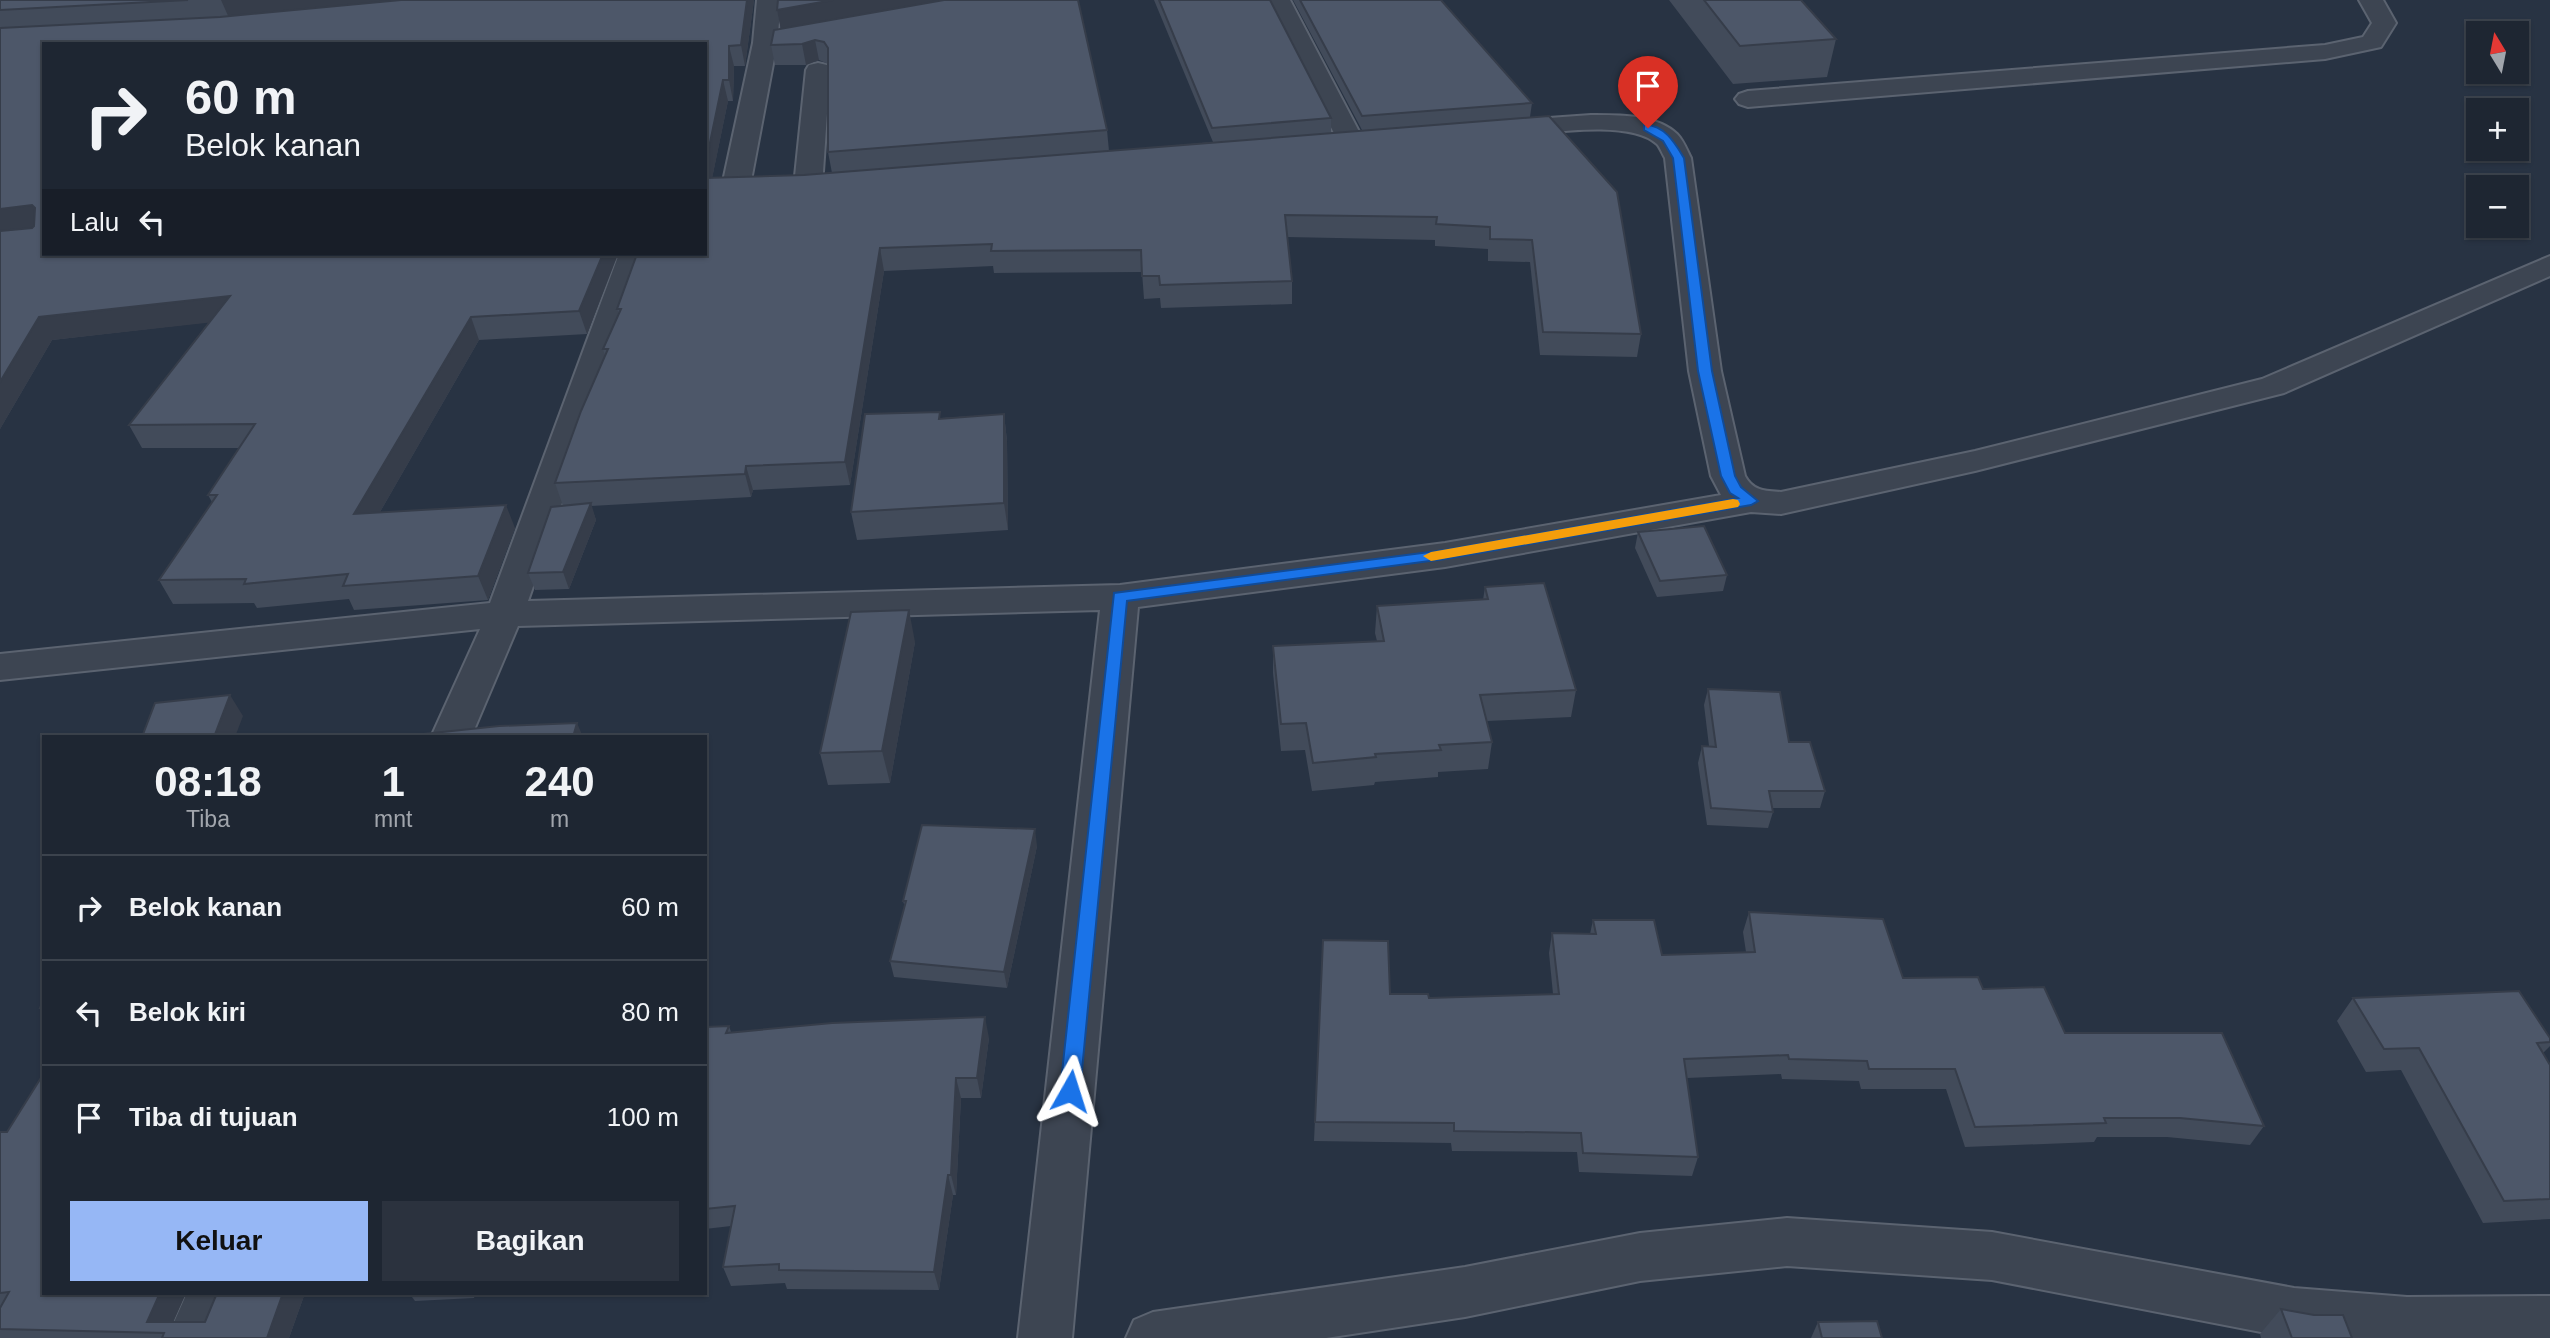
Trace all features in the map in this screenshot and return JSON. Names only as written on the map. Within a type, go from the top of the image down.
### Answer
[{"type":"street","points":[[769,0],[765,43],[785,186]]},
{"type":"street","points":[[1278,0],[1350,141]]},
{"type":"street","points":[[1748,99],[2325,52],[2372,43],[2384,23],[2371,0]]},
{"type":"street","points":[[765,43],[847,28]]},
{"type":"street","points":[[785,186],[818,70]]},
{"type":"street","points":[[1482,131],[1613,123],[1648,128],[1667,139],[1678,158],[1705,371],[1728,476],[1735,490],[1751,501]]},
{"type":"street","points":[[707,190],[785,186]]},
{"type":"street","points":[[452,735],[505,614],[632,256]]},
{"type":"street","points":[[0,667],[505,614],[1120,597],[1445,555],[1751,501],[1781,503],[1962,464],[2273,386],[2550,265]]},
{"type":"street","points":[[1045,1338],[1120,597]]},
{"type":"street","points":[[1153,1338],[1465,1292],[1640,1257],[1787,1242],[1992,1256],[2294,1313],[2407,1323],[2550,1322]]},
{"type":"street","points":[[194,1338],[213,1295]]},
{"type":"building","points":[[0,0],[188,0],[0,10]]},
{"type":"building","points":[[401,0],[747,0],[741,45],[729,46],[729,80],[723,80],[707,157],[707,42],[42,42],[42,256],[602,256],[579,311],[471,317],[354,514],[506,505],[478,576],[343,586],[348,574],[244,584],[246,579],[159,580],[217,495],[208,495],[255,424],[129,425],[230,296],[39,317],[0,382],[0,231],[32,228],[35,208],[32,205],[0,209],[0,28],[220,17]]},
{"type":"building","points":[[778,0],[833,0],[777,10]]},
{"type":"building","points":[[944,0],[1078,0],[1107,130],[828,152],[828,48],[824,42],[815,40],[802,44],[771,45],[774,30]]},
{"type":"building","points":[[1159,0],[1270,0],[1331,118],[1212,128]]},
{"type":"building","points":[[1300,0],[1441,0],[1532,103],[1362,116]]},
{"type":"building","points":[[1704,0],[1801,0],[1836,39],[1740,46]]},
{"type":"building","points":[[1549,116],[1617,192],[1641,334],[1543,332],[1532,240],[1490,239],[1490,227],[1436,224],[1437,217],[1285,215],[1292,281],[1160,285],[1159,276],[1142,276],[1141,250],[991,251],[992,244],[880,248],[845,462],[746,466],[745,474],[555,483],[581,411],[608,349],[603,349],[621,309],[617,309],[636,256],[707,256],[707,178],[804,175]]},
{"type":"building","points":[[940,412],[939,419],[1004,414],[1004,503],[851,512],[865,414]]},
{"type":"building","points":[[591,503],[563,572],[528,573],[551,507]]},
{"type":"building","points":[[1704,526],[1727,575],[1660,581],[1638,532]]},
{"type":"building","points":[[1544,583],[1576,690],[1480,695],[1492,742],[1439,745],[1441,750],[1375,754],[1376,757],[1313,763],[1306,723],[1281,724],[1273,646],[1384,641],[1377,606],[1488,599],[1485,587]]},
{"type":"building","points":[[909,610],[882,751],[820,753],[851,612]]},
{"type":"building","points":[[1708,689],[1780,692],[1789,742],[1810,742],[1825,791],[1769,791],[1773,812],[1711,808],[1702,746],[1716,747]]},
{"type":"building","points":[[230,695],[215,735],[143,735],[155,703]]},
{"type":"building","points":[[577,723],[574,735],[414,735],[499,726]]},
{"type":"building","points":[[922,825],[1035,829],[1004,972],[890,961]]},
{"type":"building","points":[[1749,912],[1883,919],[1903,978],[1978,977],[1983,989],[2044,987],[2065,1033],[2222,1033],[2264,1126],[2180,1118],[2104,1118],[2106,1123],[1975,1127],[1955,1069],[1869,1069],[1867,1061],[1789,1059],[1788,1055],[1684,1059],[1698,1157],[1583,1153],[1581,1133],[1454,1131],[1454,1123],[1315,1122],[1323,940],[1388,941],[1390,994],[1428,994],[1429,998],[1559,994],[1552,933],[1596,934],[1593,920],[1654,920],[1662,955],[1755,952]]},
{"type":"building","points":[[2519,991],[2550,1038],[2550,1042],[2537,1043],[2550,1065],[2550,1199],[2504,1201],[2419,1048],[2384,1049],[2353,998]]},
{"type":"building","points":[[985,1017],[977,1078],[956,1078],[951,1175],[948,1175],[934,1272],[779,1270],[779,1264],[723,1267],[735,1206],[707,1209],[707,1027],[729,1026],[726,1033],[832,1023]]},
{"type":"building","points":[[42,1076],[42,1295],[159,1295],[147,1322],[205,1322],[216,1295],[282,1295],[267,1338],[162,1338],[164,1333],[0,1329],[0,1308],[9,1292],[0,1293],[0,1132],[7,1132]]},
{"type":"building","points":[[2281,1309],[2314,1315],[2343,1315],[2352,1338],[2292,1338]]},
{"type":"building","points":[[1877,1321],[1882,1338],[1822,1338],[1818,1322]]},
{"type":"slow traffic","points":[[1431,556],[1733,504]]},
{"type":"route","points":[[1070,1091],[1120,597],[1445,555],[1751,501],[1735,490],[1728,476],[1705,371],[1678,158],[1667,139],[1648,128]]}]
